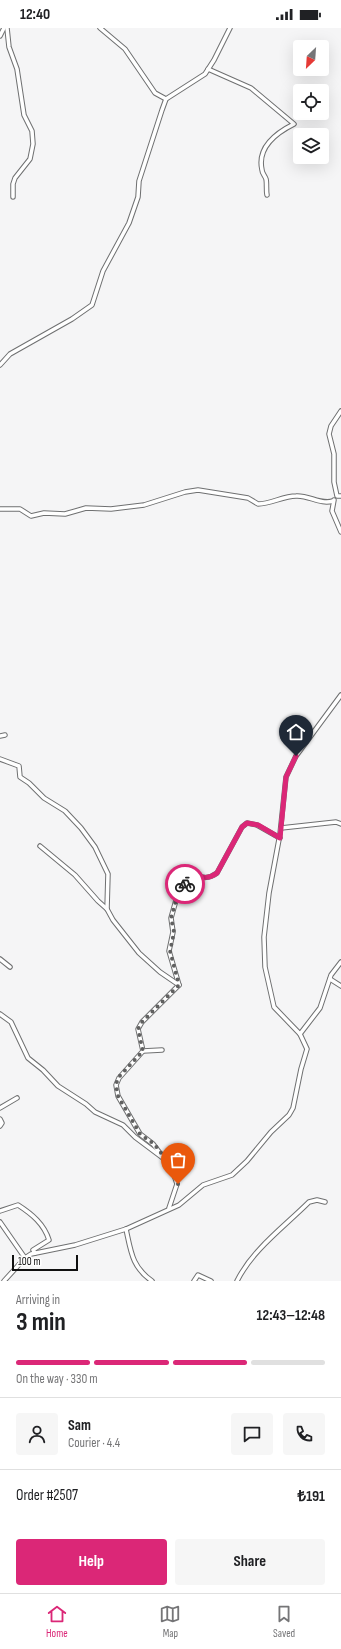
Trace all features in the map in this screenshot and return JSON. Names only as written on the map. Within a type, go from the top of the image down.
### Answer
[{"type":"street","points":[[0,36],[4,28]]},
{"type":"street","points":[[8,28],[9,47],[17,69],[24,116],[32,131],[33,144],[30,159],[15,178],[13,184],[13,197]]},
{"type":"street","points":[[100,28],[125,49],[155,93],[166,99]]},
{"type":"street","points":[[0,364],[10,354],[72,319],[92,305],[103,271],[129,223],[138,197],[139,181],[166,99],[205,74],[214,60],[230,28]]},
{"type":"street","points":[[208,69],[251,88],[294,124],[280,131],[268,143],[261,158],[262,171],[266,178],[267,195]]},
{"type":"street","points":[[0,509],[20,509],[31,516],[44,513],[65,514],[86,508],[111,509],[144,505],[185,492],[198,490],[248,498],[258,504],[297,495],[318,501],[333,501],[339,496],[334,482],[334,454],[329,434],[331,426],[341,411]]},
{"type":"street","points":[[333,501],[332,511],[341,532]]},
{"type":"street","points":[[4,1281],[26,1258],[35,1253],[75,1245],[126,1229],[178,1205],[204,1185],[232,1175],[247,1161],[270,1132],[288,1115],[292,1108],[300,1069],[307,1049],[300,1034],[274,1007],[263,953],[269,893],[280,838],[286,777],[296,756],[341,695]]},
{"type":"street","points":[[0,736],[5,735]]},
{"type":"street","points":[[0,759],[20,766],[20,777],[29,783],[44,798],[65,811],[81,828],[95,847],[108,874],[107,910]]},
{"type":"street","points":[[281,828],[336,822],[341,824]]},
{"type":"street","points":[[179,985],[170,951],[174,932],[171,918],[178,893],[189,878],[194,875],[203,878],[212,877],[217,873],[242,827],[247,823],[258,825],[280,838]]},
{"type":"street","points":[[40,846],[75,876],[107,910],[139,953],[160,972],[179,985]]},
{"type":"street","points":[[0,959],[10,967]]},
{"type":"street","points":[[300,1034],[320,1008],[330,979],[341,962]]},
{"type":"street","points":[[330,979],[341,986]]},
{"type":"street","points":[[143,1051],[138,1029],[142,1022],[179,985]]},
{"type":"street","points":[[0,1014],[11,1022],[28,1058],[43,1070],[58,1086],[86,1104],[95,1112],[123,1125],[135,1137],[162,1158],[165,1158]]},
{"type":"street","points":[[162,1050],[143,1051],[118,1078],[116,1085],[118,1096],[140,1134],[154,1144],[172,1168],[178,1184],[169,1208]]},
{"type":"street","points":[[0,1108],[17,1098]]},
{"type":"street","points":[[0,1119],[2,1123],[0,1126]]},
{"type":"street","points":[[236,1281],[241,1272],[261,1247],[309,1202],[317,1200],[325,1202]]},
{"type":"street","points":[[0,1211],[18,1205],[32,1214],[46,1232],[49,1240],[33,1250],[35,1253]]},
{"type":"street","points":[[0,1222],[26,1258]]},
{"type":"street","points":[[126,1229],[132,1258],[139,1270],[152,1281]]},
{"type":"street","points":[[194,1281],[198,1275],[211,1281]]},
{"type":"way so far","points":[[178,1184],[172,1168],[165,1158],[154,1144],[140,1134],[118,1096],[116,1085],[118,1078],[143,1051],[138,1029],[142,1022],[179,985],[170,951],[174,932],[171,918],[178,893],[185,884]]},
{"type":"route","points":[[185,884],[189,878],[194,875],[203,878],[212,877],[217,873],[242,827],[247,823],[258,825],[280,838],[286,777],[296,756]]}]
